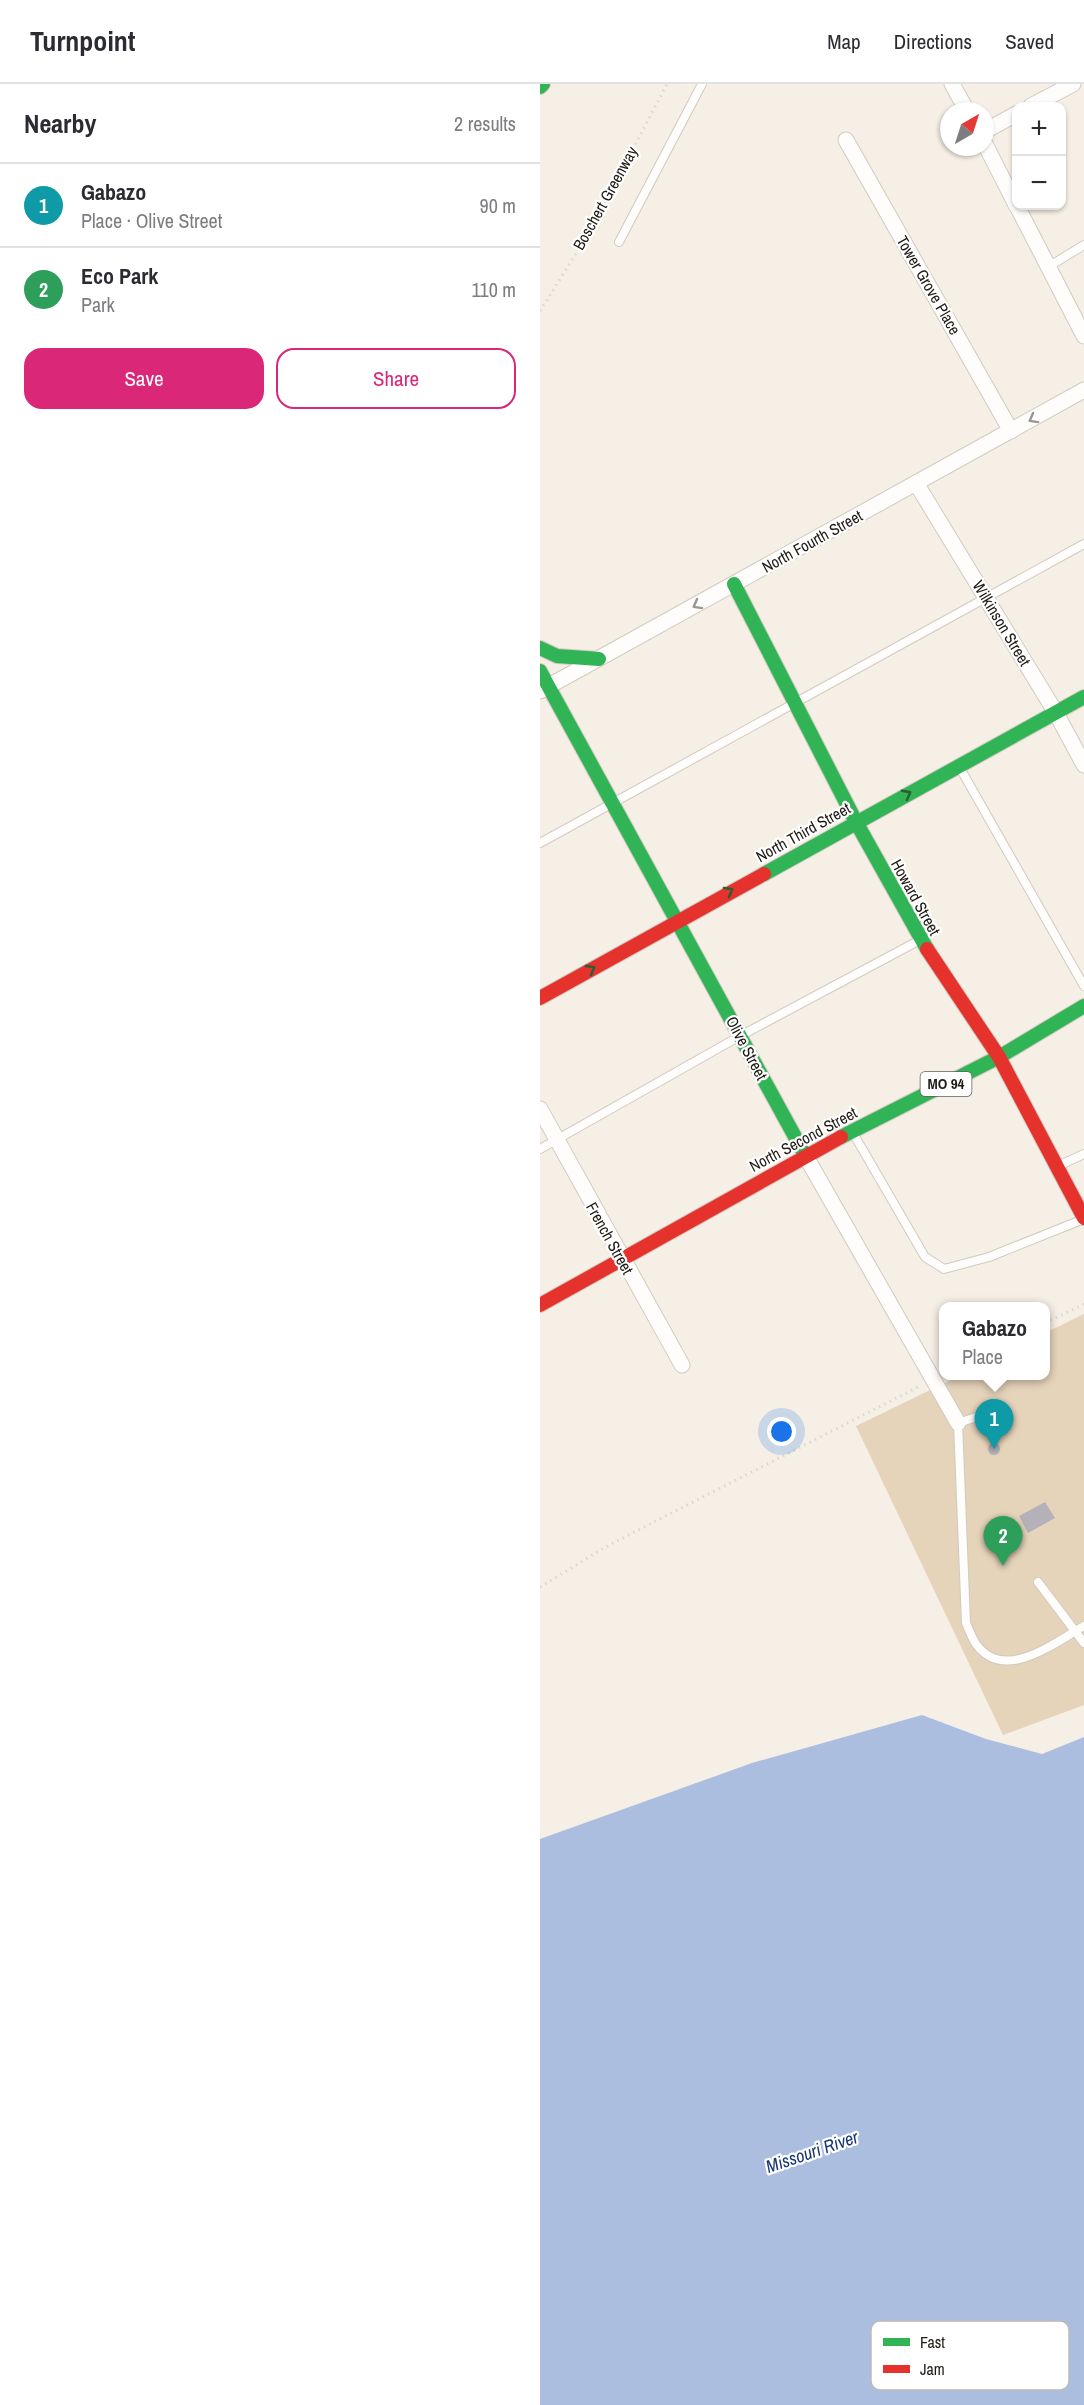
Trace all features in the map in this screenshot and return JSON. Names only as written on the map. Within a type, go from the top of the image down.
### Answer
[{"type":"street","points":[[952,84],[962,102]]},
{"type":"street","points":[[1038,102],[1072,84]]},
{"type":"street","points":[[994,126],[1012,117]]},
{"type":"street","name":"Tower Grove Place","points":[[846,140],[1011,431]]},
{"type":"street","points":[[991,156],[1012,195]]},
{"type":"street","points":[[1020,210],[1084,336]]},
{"type":"street","name":"North Fourth Street","points":[[544,688],[1084,390]]},
{"type":"street","name":"Wilkinson Street","points":[[916,483],[1056,713],[1079,745],[1084,765]]},
{"type":"street","name":"Howard Street","points":[[734,584],[856,822],[921,940],[999,1057],[1084,1219]]},
{"type":"street","points":[[540,648],[565,657],[599,659]]},
{"type":"street","name":"Olive Street","points":[[540,671],[544,688],[612,801],[805,1155],[958,1423]]},
{"type":"street","name":"North Third Street","points":[[540,998],[1084,697]]},
{"type":"street","name":"North Second Street","points":[[540,1305],[805,1155],[999,1057],[1084,1006]]},
{"type":"street","name":"French Street","points":[[540,1109],[682,1365]]},
{"type":"lane","points":[[619,242],[702,84]]},
{"type":"lane","points":[[1048,267],[1084,245]]},
{"type":"lane","points":[[540,843],[612,801],[795,704],[1084,544]]},
{"type":"lane","points":[[959,765],[1084,986]]},
{"type":"lane","points":[[540,1149],[740,1036],[921,940]]},
{"type":"lane","points":[[852,1131],[925,1257],[944,1269],[989,1257],[1084,1219]]},
{"type":"lane","points":[[1057,1167],[1084,1154]]},
{"type":"lane","points":[[1004,1408],[958,1423],[966,1623],[977,1645],[992,1658],[1013,1662],[1084,1626]]},
{"type":"lane","points":[[1038,1582],[1084,1643]]},
{"type":"path","name":"Boschert Greenway","points":[[540,311],[591,231],[667,84]]},
{"type":"path","points":[[1050,1321],[1084,1304]]},
{"type":"path","points":[[540,1587],[609,1545],[921,1386]]},
{"type":"shaded area","points":[[1084,1314],[1084,1705],[1003,1735],[856,1426],[951,1380],[1050,1380],[1050,1331]]},
{"type":"water","name":"Missouri River","points":[[922,1715],[986,1739],[1042,1754],[1084,1737],[1084,2405],[540,2405],[540,1839],[752,1763]]},
{"type":"building","points":[[996,1443],[1000,1449],[996,1455],[992,1455],[988,1447]]},
{"type":"building","points":[[1045,1502],[1055,1518],[1028,1533],[1019,1516]]},
{"type":"traffic: fast","points":[[540,87],[543,84]]},
{"type":"traffic: fast","points":[[734,584],[856,822],[927,949]]},
{"type":"traffic: fast","points":[[540,648],[557,656],[599,659]]},
{"type":"traffic: fast","points":[[540,671],[805,1155]]},
{"type":"traffic: fast","points":[[764,874],[1084,697]]},
{"type":"traffic: fast","points":[[841,1137],[999,1057],[1084,1006]]},
{"type":"traffic: jam","points":[[540,998],[764,874]]},
{"type":"traffic: jam","points":[[927,949],[999,1057],[1084,1218]]},
{"type":"traffic: jam","points":[[540,1305],[841,1137]]},
{"type":"place","name":"Gabazo","points":[[994,1449]]},
{"type":"place","name":"Eco Park","points":[[1003,1566]]}]
